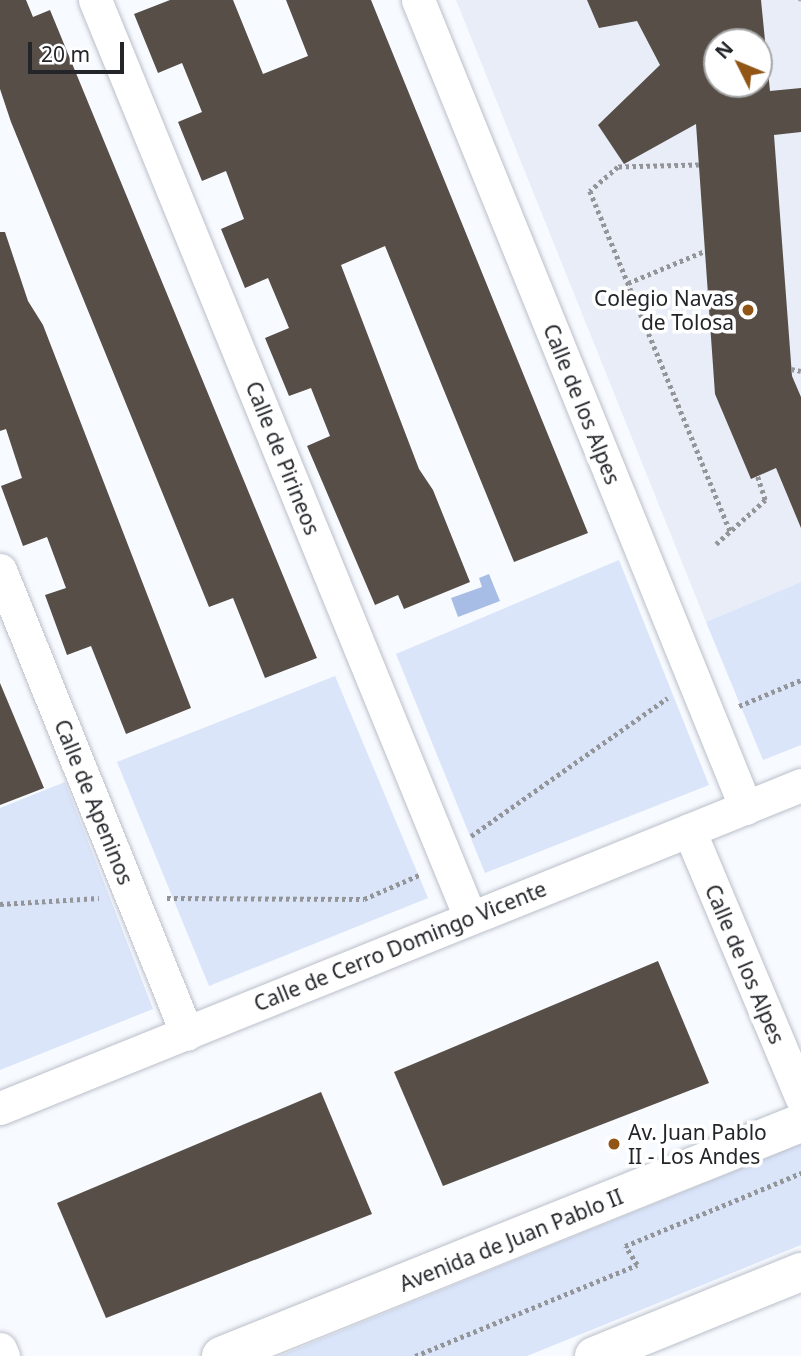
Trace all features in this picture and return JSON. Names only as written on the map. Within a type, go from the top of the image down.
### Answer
[{"type":"street","name":"Calle de Pirineos","points":[[95,0],[470,916]]},
{"type":"street","name":"Calle de los Alpes","points":[[418,0],[746,808]]},
{"type":"street","name":"Calle de Apeninos","points":[[0,570],[187,1034]]},
{"type":"street","name":"Calle de Cerro Domingo Vicente","points":[[0,1108],[187,1034],[470,916],[801,785]]},
{"type":"street","name":"Calle de los Alpes","points":[[689,830],[801,1097]]},
{"type":"street","name":"Avenida de Juan Pablo II","points":[[221,1356],[801,1123]]},
{"type":"street","points":[[594,1356],[801,1272]]},
{"type":"street","points":[[0,1349],[3,1356]]},
{"type":"path","points":[[699,165],[618,167],[590,191],[730,531]]},
{"type":"path","points":[[628,283],[705,251]]},
{"type":"path","points":[[791,369],[801,371]]},
{"type":"path","points":[[716,544],[765,500],[757,476]]},
{"type":"path","points":[[0,904],[132,898],[365,899],[419,875],[444,854],[694,680]]},
{"type":"path","points":[[710,718],[801,680]]},
{"type":"path","points":[[415,1356],[637,1265],[625,1246],[801,1172]]},
{"type":"shaded area","points":[[456,0],[801,0],[801,582],[706,622]]},
{"type":"shaded area","points":[[619,560],[709,785],[485,873],[396,654]]},
{"type":"shaded area","points":[[801,582],[801,745],[763,760],[706,622]]},
{"type":"shaded area","points":[[335,676],[428,898],[209,986],[117,762]]},
{"type":"shaded area","points":[[65,782],[153,1009],[0,1070],[0,808]]},
{"type":"shaded area","points":[[801,1144],[801,1245],[527,1356],[279,1356]]},
{"type":"water","points":[[489,574],[500,601],[458,617],[451,598],[482,587],[479,578]]},
{"type":"building","points":[[0,0],[26,0],[33,17],[50,10],[317,658],[265,678],[233,598],[209,607],[11,122],[0,89]]},
{"type":"building","points":[[170,0],[233,0],[263,74],[308,56],[286,0],[371,0],[588,533],[514,562],[385,246],[341,265],[419,469],[433,490],[470,582],[404,609],[398,595],[375,605],[307,446],[330,436],[311,388],[289,396],[265,338],[289,328],[268,278],[245,288],[221,229],[244,219],[226,171],[202,181],[178,122],[202,112],[182,63],[158,73],[134,14]]},
{"type":"building","name":"Colegio Navas de Tolosa","points":[[587,0],[761,0],[764,28],[703,28],[703,98],[773,98],[773,91],[801,88],[801,132],[774,135],[792,376],[801,397],[801,528],[776,468],[751,479],[715,394],[696,124],[624,164],[598,125],[660,65],[637,21],[599,28]]},
{"type":"building","points":[[0,232],[5,232],[28,301],[43,325],[191,708],[126,734],[91,646],[67,655],[45,595],[66,588],[47,537],[23,546],[1,486],[22,478],[6,429],[0,431]]},
{"type":"building","points":[[0,683],[44,788],[0,805]]},
{"type":"building","points":[[658,961],[709,1083],[443,1186],[394,1072]]},
{"type":"building","points":[[321,1092],[372,1214],[106,1318],[57,1203]]},
{"type":"place","name":"Colegio Navas de Tolosa","points":[[748,310]]},
{"type":"place","name":"Av. Juan Pablo II - Los Andes","points":[[614,1144]]}]
